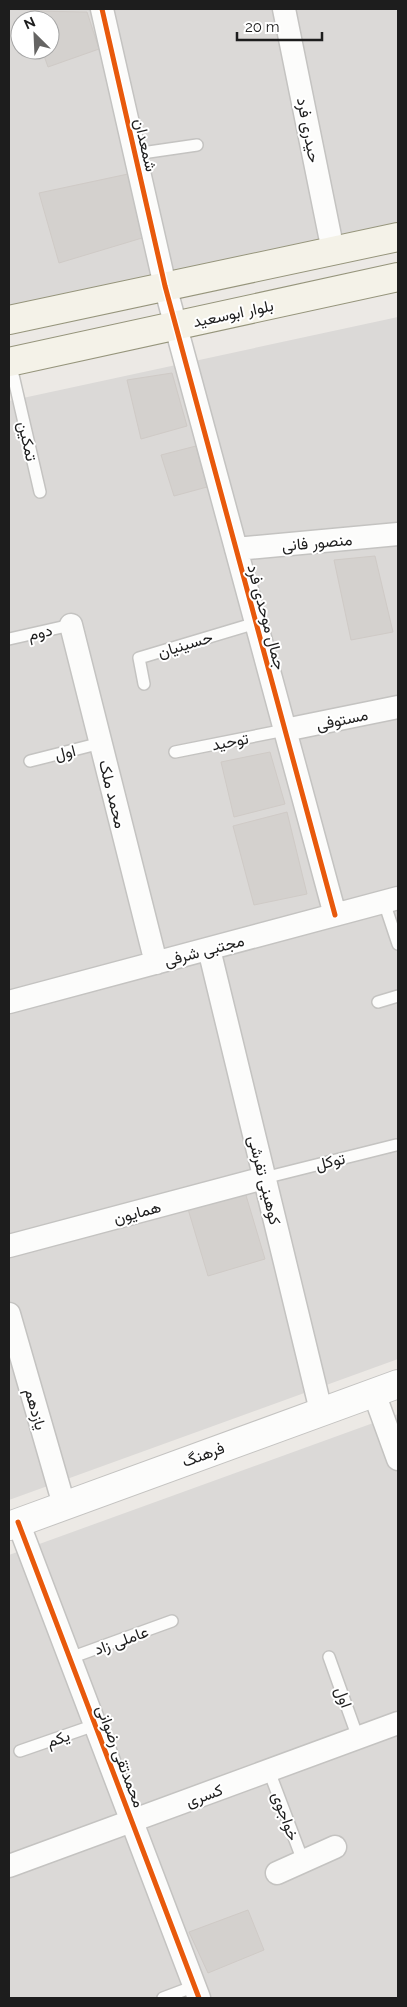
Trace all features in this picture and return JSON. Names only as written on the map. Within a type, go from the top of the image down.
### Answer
[{"type":"main road","points":[[9,320],[398,236]]},
{"type":"main road","name":"بلوار ابوسعید","points":[[10,362],[176,326],[394,283]]},
{"type":"street","name":"شمعدان","points":[[102,9],[165,286],[176,326]]},
{"type":"street","name":"حیدری فرد","points":[[284,9],[333,251]]},
{"type":"street","name":"جمال موحدی فرد","points":[[176,326],[335,915]]},
{"type":"street","name":"منصور فانی","points":[[236,549],[398,534]]},
{"type":"street","name":"محمد ملک","points":[[71,625],[156,962]]},
{"type":"street","name":"مستوفی","points":[[285,730],[398,707]]},
{"type":"street","name":"مجتبی شرفی","points":[[9,1002],[391,900]]},
{"type":"street","name":"کوهینی تفرشی","points":[[209,949],[321,1411]]},
{"type":"street","name":"همایون","points":[[9,1246],[264,1178]]},
{"type":"street","name":"یازدهم","points":[[9,1314],[64,1505]]},
{"type":"street","name":"فرهنگ","points":[[14,1524],[386,1388]]},
{"type":"street","points":[[386,1388],[398,1459]]},
{"type":"street","name":"محمدتقی رضوانی","points":[[14,1524],[70,1658],[197,1992]]},
{"type":"street","name":"کسری","points":[[9,1866],[398,1723]]},
{"type":"street","name":"خواجوی","points":[[277,1873],[335,1847]]},
{"type":"lane","points":[[135,154],[197,145]]},
{"type":"lane","name":"تمکین","points":[[10,362],[40,492]]},
{"type":"lane","name":"حسینیان","points":[[144,684],[139,658],[256,623]]},
{"type":"lane","name":"دوم","points":[[9,639],[71,625]]},
{"type":"lane","name":"توحید","points":[[175,752],[285,730]]},
{"type":"lane","name":"اول","points":[[30,761],[101,743]]},
{"type":"lane","points":[[391,900],[398,944]]},
{"type":"lane","points":[[378,1002],[398,996]]},
{"type":"lane","name":"توکل","points":[[264,1178],[396,1144]]},
{"type":"lane","name":"عاملی زاد","points":[[70,1658],[172,1621]]},
{"type":"lane","name":"اول","points":[[329,1657],[358,1738]]},
{"type":"lane","name":"یکم","points":[[20,1751],[95,1725]]},
{"type":"lane","name":"خواجوی","points":[[270,1771],[303,1861]]},
{"type":"lane","points":[[163,1998],[197,1992]]},
{"type":"shaded area","points":[[9,9],[398,9],[398,222],[9,306]]},
{"type":"shaded area","points":[[398,317],[398,1359],[9,1500],[9,401]]},
{"type":"shaded area","points":[[398,1414],[398,1998],[9,1998],[9,1555]]},
{"type":"building","points":[[60,12],[87,12],[99,49],[48,67],[46,60],[60,60]]},
{"type":"building","points":[[128,174],[142,238],[59,263],[39,193]]},
{"type":"building","points":[[172,373],[187,426],[141,439],[127,380]]},
{"type":"building","points":[[196,446],[207,487],[174,496],[161,455]]},
{"type":"building","points":[[375,556],[393,632],[351,640],[334,560]]},
{"type":"building","points":[[270,752],[285,804],[234,817],[221,762]]},
{"type":"building","points":[[287,812],[307,894],[254,905],[233,826]]},
{"type":"building","points":[[245,1192],[265,1259],[208,1276],[188,1209]]},
{"type":"building","points":[[248,1910],[264,1950],[208,1973],[189,1932]]},
{"type":"cycle path","points":[[102,9],[165,286],[335,915]]},
{"type":"cycle path","points":[[18,1522],[199,1998]]}]
